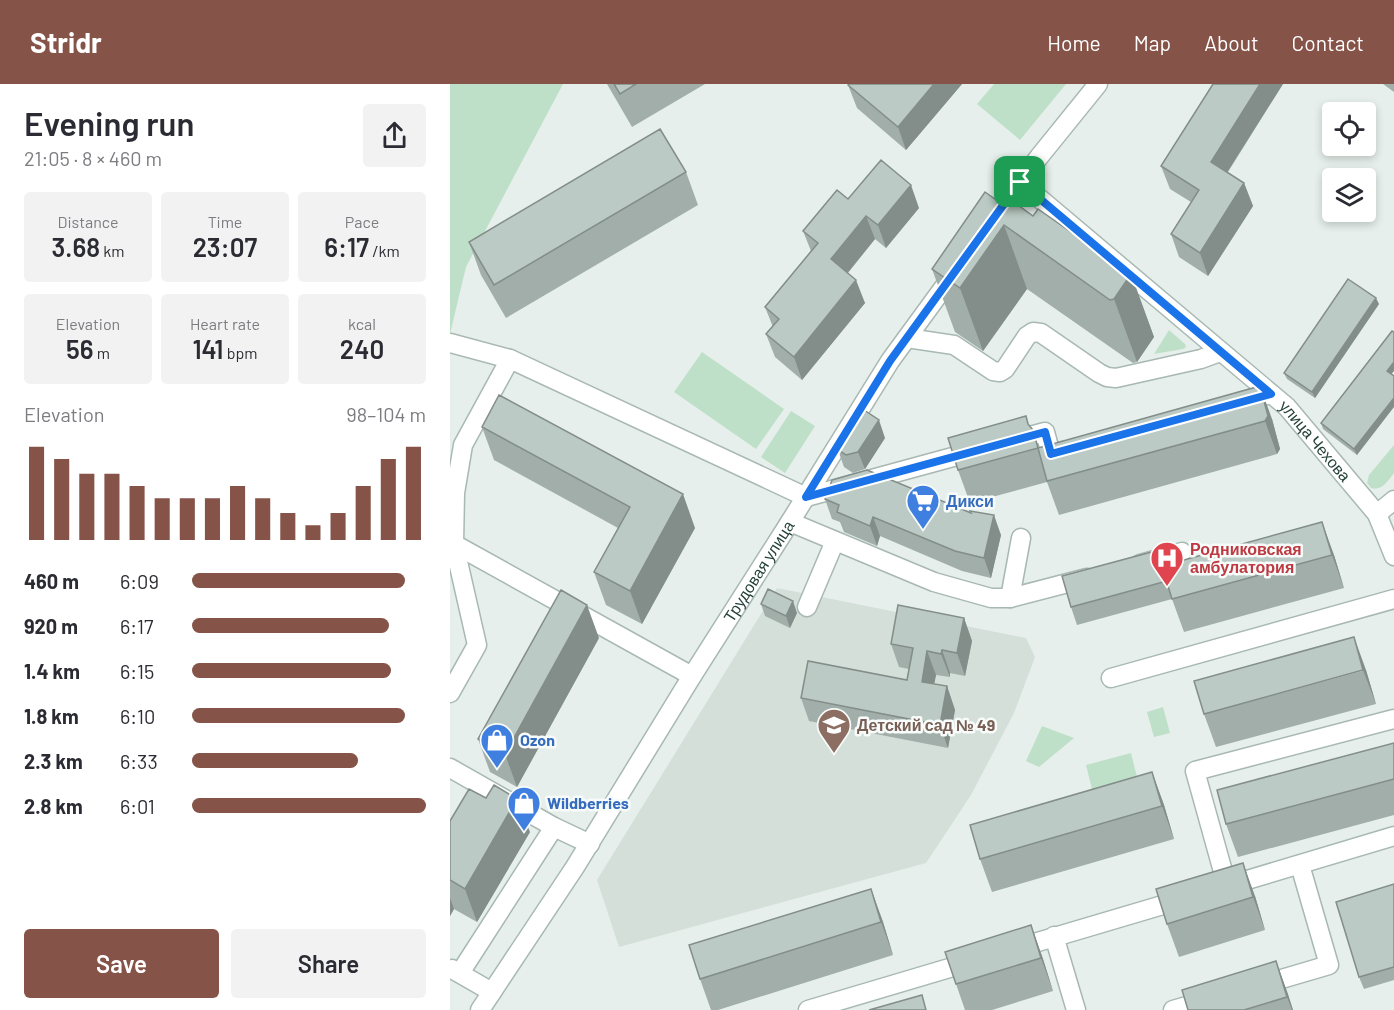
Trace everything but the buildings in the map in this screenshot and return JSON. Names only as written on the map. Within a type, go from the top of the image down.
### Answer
[{"type":"street","points":[[987,228],[1020,182],[1098,84]]},
{"type":"street","name":"улица Чехова","points":[[1020,182],[1287,407],[1377,514],[1394,556]]},
{"type":"street","name":"Трудовая улица","points":[[480,1010],[590,844],[692,676],[890,361],[967,255]]},
{"type":"street","points":[[907,338],[954,345],[993,371],[1000,372],[1005,369],[1028,336],[1033,332],[1041,333],[1107,378],[1201,359],[1220,352]]},
{"type":"street","points":[[450,343],[510,359],[806,497],[1045,432],[1051,454],[1084,445]]},
{"type":"street","points":[[450,693],[477,645],[454,544],[455,493],[463,445],[510,359]]},
{"type":"street","points":[[1227,406],[1271,394]]},
{"type":"street","points":[[1377,514],[1394,500]]},
{"type":"street","points":[[790,522],[934,582],[992,598],[1010,598],[1102,574]]},
{"type":"street","points":[[1010,598],[1021,538]]},
{"type":"street","points":[[807,607],[835,541]]},
{"type":"street","points":[[454,544],[692,676]]},
{"type":"street","points":[[1121,569],[1182,552]]},
{"type":"street","points":[[1111,678],[1394,599]]},
{"type":"street","points":[[1215,889],[1212,811],[1195,771],[1394,719]]},
{"type":"street","points":[[450,768],[476,793],[590,844]]},
{"type":"street","points":[[492,992],[455,970],[554,827]]},
{"type":"street","points":[[808,1010],[1394,836]]},
{"type":"street","points":[[1249,988],[1329,965],[1300,865]]},
{"type":"street","points":[[1054,936],[1076,1010]]},
{"type":"street","points":[[1173,1010],[1227,994]]},
{"type":"shaded area","name":"Детский сад № 49","points":[[777,588],[1026,638],[1035,657],[1014,713],[971,795],[926,863],[619,947],[597,880]]},
{"type":"green space","points":[[450,84],[563,84],[466,267],[450,334]]},
{"type":"green space","points":[[994,84],[1066,84],[1020,140],[977,104]]},
{"type":"green space","points":[[1169,330],[1186,347],[1154,354]]},
{"type":"green space","points":[[702,352],[784,409],[756,449],[674,392]]},
{"type":"green space","points":[[791,411],[815,426],[785,473],[761,457]]},
{"type":"green space","points":[[1394,445],[1394,473],[1381,487],[1371,488],[1367,483],[1369,475]]},
{"type":"green space","points":[[1163,707],[1170,733],[1154,737],[1147,712]]},
{"type":"green space","points":[[1042,726],[1074,738],[1039,767],[1026,761]]},
{"type":"green space","points":[[1131,753],[1138,781],[1093,793],[1086,765]]},
{"type":"place","name":"Дикси","points":[[923,530]]},
{"type":"place","name":"Родниковская амбулатория","points":[[1167,587]]},
{"type":"place","name":"Детский сад № 49","points":[[834,754]]},
{"type":"place","name":"Ozon","points":[[497,769]]},
{"type":"place","name":"Wildberries","points":[[524,832]]},
{"type":"route","points":[[1020,182],[1271,394],[1051,454],[1045,432],[806,497],[890,361],[1020,182]]}]
